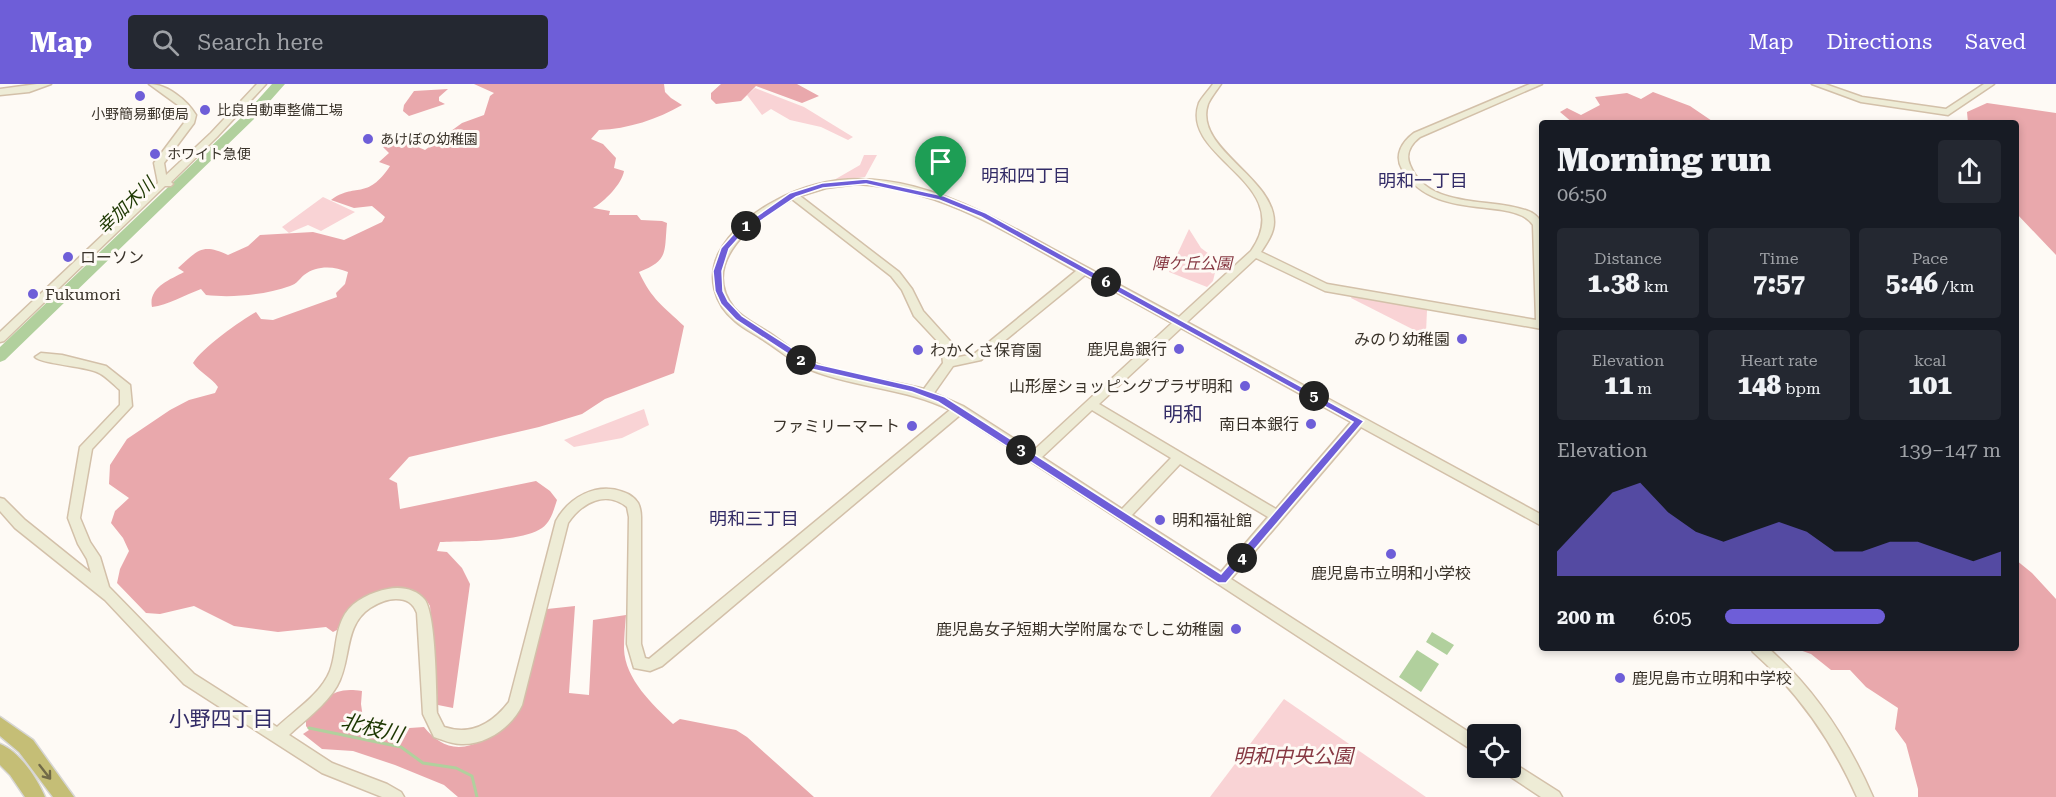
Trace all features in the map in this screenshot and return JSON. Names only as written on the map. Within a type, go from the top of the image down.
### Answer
[{"type":"highway","points":[[0,725],[26,746],[65,797]]},
{"type":"highway","points":[[0,753],[17,769],[36,797]]},
{"type":"street","points":[[0,92],[29,89],[46,84]]},
{"type":"street","points":[[153,84],[186,106],[192,115],[189,123],[159,163],[166,184]]},
{"type":"street","points":[[0,338],[166,184],[262,84]]},
{"type":"street","points":[[1034,458],[1255,253],[1264,240],[1268,230],[1268,211],[1264,198],[1214,146],[1203,121],[1203,110],[1207,98],[1217,84]]},
{"type":"street","points":[[1509,84],[1522,91]]},
{"type":"street","points":[[1538,84],[1417,135],[1406,146],[1403,157],[1411,176],[1435,194],[1467,204],[1524,213],[1536,221],[1539,250]]},
{"type":"street","points":[[1816,84],[1861,99],[1941,112],[1952,111],[1990,84]]},
{"type":"street","points":[[1467,740],[959,409],[928,393],[814,367],[739,318],[724,302],[719,291],[718,271],[726,248],[741,230],[793,195],[822,185],[866,181],[941,198],[984,215],[1539,519]]},
{"type":"street","points":[[793,195],[902,281],[918,313],[946,344],[949,363]]},
{"type":"street","points":[[1255,253],[1325,287],[1539,323]]},
{"type":"street","points":[[928,393],[949,363],[977,357],[1084,270]]},
{"type":"street","points":[[41,357],[62,359],[102,369],[126,388],[126,406],[86,447],[74,518],[84,543],[93,557],[103,590]]},
{"type":"street","points":[[1091,404],[1277,516]]},
{"type":"street","points":[[279,735],[332,681],[345,627],[355,611],[389,594],[407,595],[415,598],[421,604],[424,613],[430,714],[439,732],[462,739],[497,726],[515,705],[562,521],[581,500],[603,493],[621,495],[633,505],[636,658],[639,664],[657,662],[959,409]]},
{"type":"street","points":[[1222,580],[1359,421]]},
{"type":"street","points":[[1122,516],[1179,457]]},
{"type":"street","points":[[0,503],[20,524],[103,590],[189,679],[327,768],[382,789],[396,797]]},
{"type":"street","points":[[1761,651],[1813,704],[1839,740],[1865,797]]},
{"type":"street","points":[[1521,775],[1554,797]]},
{"type":"green space","points":[[755,88],[804,107],[853,137],[848,140],[821,127],[790,120],[771,109],[762,115],[747,95]]},
{"type":"green space","points":[[864,155],[877,155],[865,177],[834,180],[860,165]]},
{"type":"green space","points":[[323,197],[355,212],[321,231],[308,225],[289,233],[282,227]]},
{"type":"green space","name":"陣ケ丘公園","points":[[1189,229],[1201,248],[1213,257],[1217,264],[1213,281],[1207,287],[1169,272]]},
{"type":"green space","points":[[1352,296],[1424,308],[1427,310],[1426,333],[1422,334],[1351,298]]},
{"type":"green space","points":[[644,409],[649,425],[622,438],[574,447],[564,440]]},
{"type":"green space","name":"明和中央公園","points":[[1284,699],[1426,797],[1210,797]]},
{"type":"shaded area","points":[[474,84],[664,84],[665,92],[682,105],[642,122],[621,128],[599,130],[591,139],[603,144],[616,158],[614,168],[624,171],[612,192],[593,208],[610,211],[609,215],[637,215],[641,220],[667,223],[663,254],[656,264],[639,272],[653,296],[684,326],[674,373],[605,399],[582,414],[539,427],[409,457],[389,479],[397,483],[400,509],[536,481],[550,491],[557,500],[548,522],[533,533],[493,540],[440,542],[437,551],[447,552],[462,568],[470,584],[453,708],[438,705],[430,606],[420,594],[408,588],[380,591],[366,598],[354,607],[333,632],[326,627],[278,632],[234,626],[194,606],[160,614],[146,613],[117,583],[120,569],[129,551],[123,538],[111,523],[115,511],[129,498],[109,484],[110,465],[127,439],[189,400],[215,393],[218,387],[193,363],[204,350],[256,312],[261,319],[273,320],[337,297],[336,293],[345,284],[348,272],[331,268],[314,269],[292,285],[270,292],[248,295],[206,295],[201,289],[152,307],[156,290],[184,272],[178,268],[201,250],[212,249],[228,255],[248,246],[260,235],[313,232],[344,240],[382,222],[385,217],[372,206],[354,208],[331,200],[347,192],[368,187],[382,177],[390,166],[379,162],[389,153],[383,147],[383,139],[392,136],[425,150],[462,123],[484,115],[490,96],[494,93]]},
{"type":"shaded area","points":[[721,84],[797,84],[819,96],[802,103],[756,86],[741,101],[716,104],[711,99],[711,93]]},
{"type":"shaded area","points":[[448,89],[439,97],[439,101],[445,104],[409,116],[403,111],[404,105],[414,91]]},
{"type":"shaded area","points":[[1653,92],[1690,106],[1711,120],[1569,120],[1560,112],[1567,108],[1581,115],[1600,105],[1595,97],[1627,93],[1641,99]]},
{"type":"shaded area","points":[[1987,103],[2056,113],[2056,255],[2019,216],[2019,120],[1968,120],[1967,112]]},
{"type":"shaded area","points":[[2019,562],[2056,599],[2056,797],[1918,797],[1906,744],[1895,729],[1898,708],[1866,687],[1850,670],[1831,670],[1811,654],[1802,651],[2019,651]]},
{"type":"shaded area","points":[[575,606],[569,693],[589,695],[593,620],[626,615],[624,649],[629,671],[641,691],[665,717],[673,724],[680,719],[736,730],[747,737],[814,797],[458,797],[444,785],[395,765],[353,751],[322,749],[303,734],[309,730],[306,726],[306,718],[325,700],[336,692],[352,690],[362,691],[364,725],[395,729],[424,727],[439,741],[457,747],[486,740],[507,725],[520,706],[547,609]]},
{"type":"shaded area","points":[[1432,632],[1454,645],[1447,655],[1426,642]]},
{"type":"shaded area","points":[[1417,650],[1439,664],[1421,692],[1399,677]]},
{"type":"waterway","name":"幸加木川","points":[[0,356],[250,116],[279,84]]},
{"type":"waterway","name":"北枝川","points":[[309,728],[401,747],[423,763],[456,768],[472,776],[477,797]]},
{"type":"place","name":"小野簡易郵便局","points":[[140,96]]},
{"type":"place","name":"比良自動車整備工場","points":[[205,110]]},
{"type":"place","name":"あけぼの幼稚園","points":[[368,139]]},
{"type":"place","name":"ホワイト急便","points":[[155,154]]},
{"type":"place","name":"ローソン","points":[[68,257]]},
{"type":"place","name":"Fukumori","points":[[33,294]]},
{"type":"place","name":"みのり幼稚園","points":[[1462,339]]},
{"type":"place","name":"鹿児島銀行","points":[[1179,349]]},
{"type":"place","name":"わかくさ保育園","points":[[918,350]]},
{"type":"place","name":"山形屋ショッピングプラザ明和","points":[[1245,386]]},
{"type":"place","name":"南日本銀行","points":[[1311,424]]},
{"type":"place","name":"ファミリーマート","points":[[912,426]]},
{"type":"place","name":"明和福祉館","points":[[1160,520]]},
{"type":"place","name":"鹿児島市立明和小学校","points":[[1391,554]]},
{"type":"place","name":"鹿児島女子短期大学附属なでしこ幼稚園","points":[[1236,629]]},
{"type":"place","name":"鹿児島市立明和中学校","points":[[1620,678]]},
{"type":"district","name":"明和四丁目","points":[[1026,176]]},
{"type":"district","name":"明和一丁目","points":[[1423,181]]},
{"type":"district","name":"明和","points":[[1183,414]]},
{"type":"district","name":"明和三丁目","points":[[754,519]]},
{"type":"district","name":"小野四丁目","points":[[221,719]]},
{"type":"route","points":[[866,181],[941,198],[984,215],[1359,421],[1222,580],[941,399],[913,389],[835,373],[803,361],[739,318],[724,302],[719,291],[720,260],[734,237],[775,205],[807,189],[840,182],[866,181]]}]
